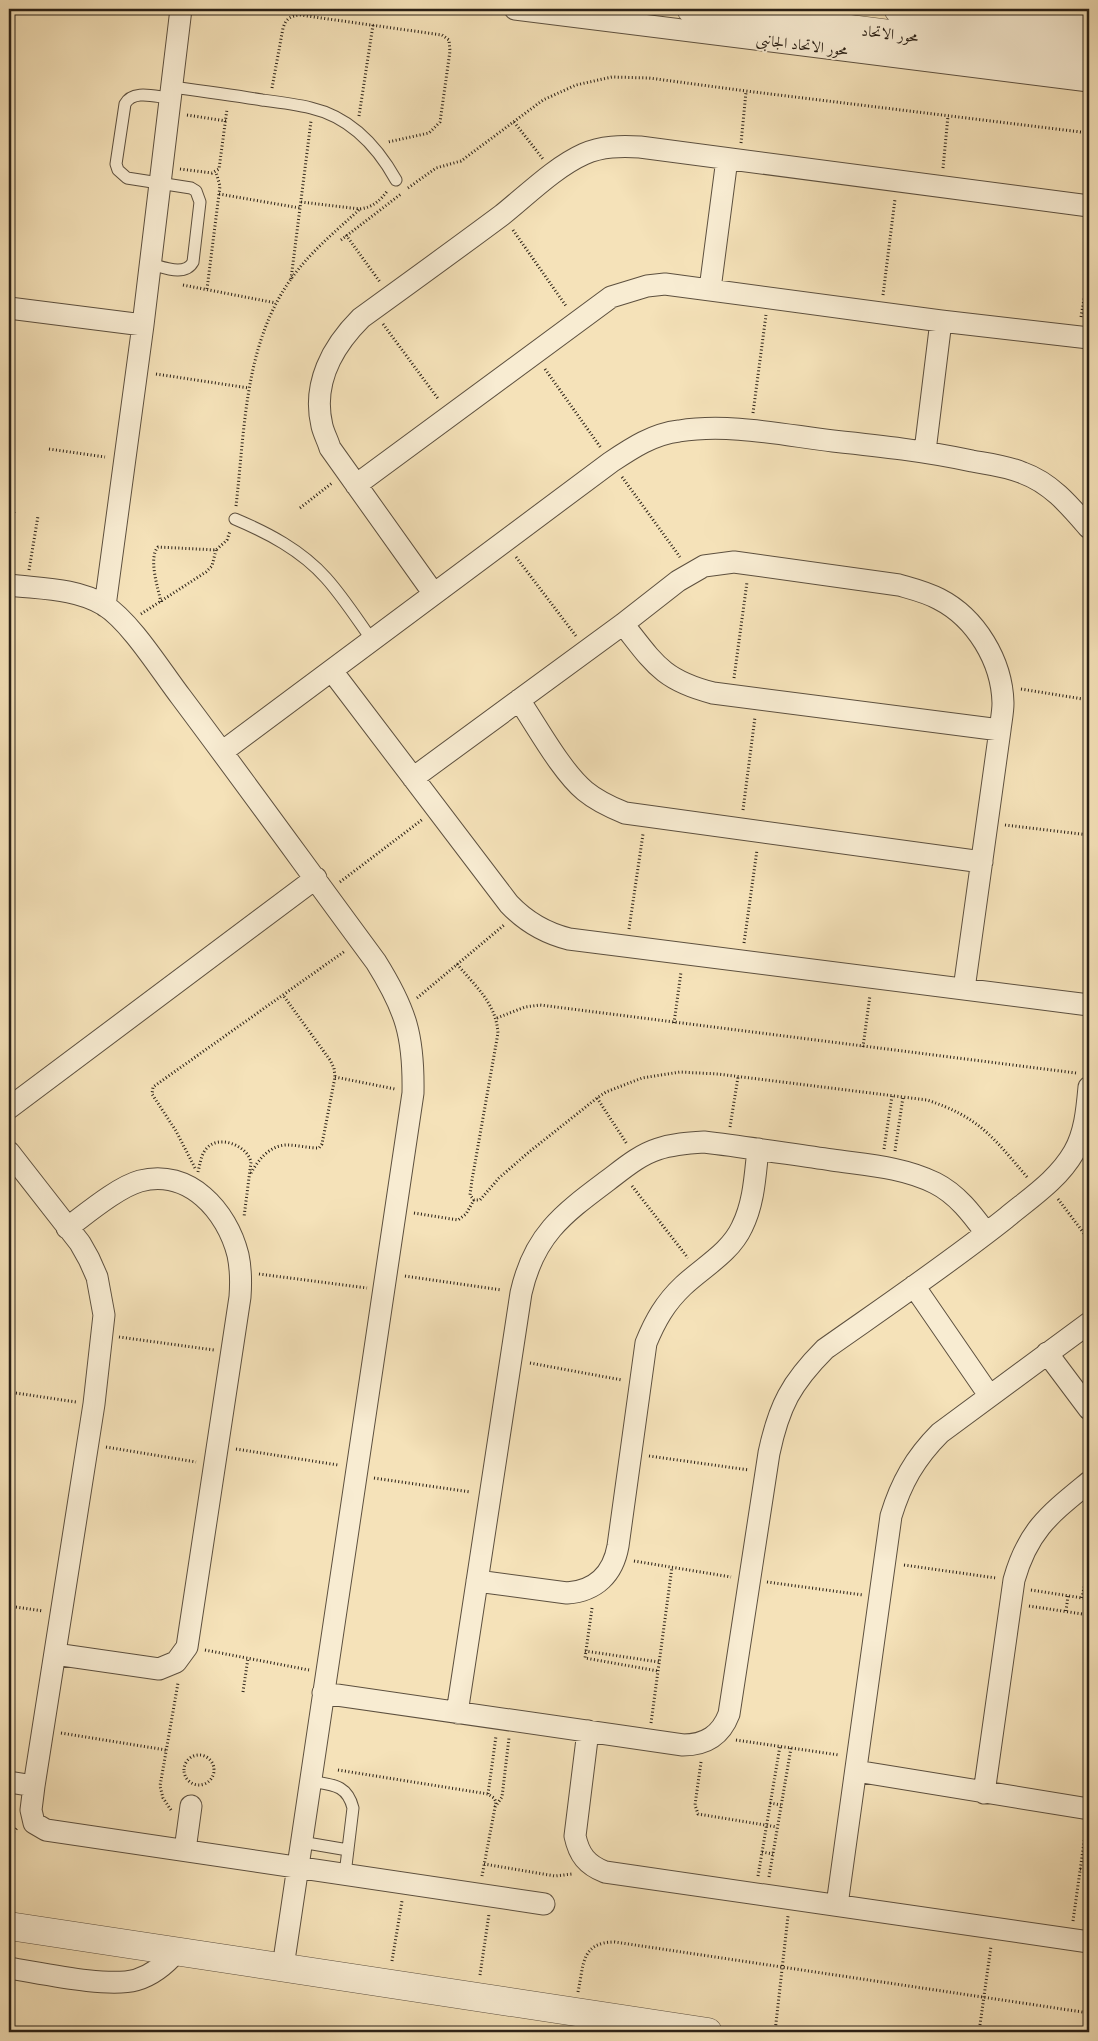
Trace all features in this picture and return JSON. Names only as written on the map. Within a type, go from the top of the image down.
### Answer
[{"type":"street","points":[[105,606],[181,9]]},
{"type":"street","name":"محور الاتحاد الجانبى","points":[[515,9],[1089,81]]},
{"type":"street","name":"محور الاتحاد","points":[[690,9],[1089,59]]},
{"type":"street","name":"محور الاتحاد","points":[[898,9],[1089,33]]},
{"type":"street","points":[[1065,9],[1089,12]]},
{"type":"street","points":[[434,594],[330,448],[322,426],[320,402],[323,378],[331,356],[344,335],[361,318],[502,214],[568,162],[603,148],[622,146],[1089,206]]},
{"type":"street","points":[[710,289],[733,160]]},
{"type":"street","points":[[351,478],[450,415],[611,297],[637,288],[665,284],[941,321],[1084,337]]},
{"type":"street","points":[[9,308],[142,325]]},
{"type":"street","points":[[925,451],[941,321]]},
{"type":"street","points":[[222,752],[619,457],[654,437],[677,431],[700,428],[750,431],[925,451],[1024,473],[1048,486],[1069,504],[1089,528]]},
{"type":"street","points":[[413,778],[623,624],[690,572],[704,566],[719,563],[749,564],[899,585],[920,590],[940,599],[974,627],[996,665],[1003,704],[964,989]]},
{"type":"street","points":[[18,586],[72,592],[95,600],[126,624],[360,940],[391,986],[403,1010],[410,1037],[412,1093],[283,1967]]},
{"type":"street","points":[[623,624],[657,667],[674,679],[693,688],[731,696],[1000,730]]},
{"type":"street","points":[[332,671],[517,913],[555,936],[627,947],[1089,1005]]},
{"type":"street","points":[[519,700],[568,773],[584,790],[603,804],[625,813],[982,862]]},
{"type":"street","points":[[9,1108],[321,886]]},
{"type":"street","points":[[325,1683],[457,1712],[648,1740],[683,1745],[709,1739],[726,1722],[729,1714],[766,1473],[776,1423],[787,1396],[804,1370],[826,1350],[986,1233],[1043,1188],[1062,1170],[1074,1152],[1082,1132],[1084,1080]]},
{"type":"street","points":[[457,1712],[521,1292],[525,1275],[535,1251],[549,1229],[567,1211],[629,1164],[658,1149],[681,1143],[704,1142],[887,1168],[915,1174],[943,1188],[956,1198],[973,1214],[986,1233]]},
{"type":"street","points":[[477,1582],[567,1594],[587,1590],[604,1578],[616,1558],[646,1343],[654,1321],[668,1302],[728,1248],[742,1229],[750,1207],[758,1149]]},
{"type":"street","points":[[9,1152],[80,1243],[97,1277],[104,1315],[94,1404],[34,1786],[31,1817],[39,1828],[544,1904]]},
{"type":"street","points":[[55,1654],[160,1669],[168,1666],[185,1651],[232,1352],[240,1297],[241,1271],[233,1242],[222,1218],[194,1188],[177,1181],[158,1179],[139,1182],[122,1190],[67,1228]]},
{"type":"street","points":[[914,1286],[989,1395]]},
{"type":"street","points":[[837,1905],[885,1562],[892,1516],[898,1493],[922,1450],[940,1433],[1089,1323]]},
{"type":"street","points":[[1047,1353],[1089,1409]]},
{"type":"street","points":[[984,1793],[1013,1590],[1020,1559],[1030,1538],[1039,1526],[1089,1482]]},
{"type":"street","points":[[588,1731],[574,1836],[584,1860],[593,1868],[605,1872],[1080,1940]]},
{"type":"street","points":[[857,1764],[984,1793],[1089,1809]]},
{"type":"street","points":[[9,1782],[34,1786]]},
{"type":"street","points":[[185,1850],[190,1814]]},
{"type":"street","points":[[9,1926],[708,2032]]},
{"type":"street","points":[[9,1968],[103,1982],[126,1982],[149,1975],[160,1968],[177,1951]]},
{"type":"lane","points":[[149,271],[182,270],[190,266],[200,202],[196,191],[161,175],[127,178],[118,170],[116,164],[125,104],[128,99],[138,95],[170,99],[229,95],[312,108],[335,117],[356,130],[372,144],[396,180]]},
{"type":"lane","points":[[235,519],[260,530],[306,559],[326,578],[372,640]]},
{"type":"lane","points":[[312,1774],[345,1791],[351,1799],[353,1808],[345,1874]]},
{"type":"lane","points":[[301,1842],[348,1850]]},
{"type":"path","points":[[270,101],[283,28],[286,21],[292,16],[300,15],[442,34],[449,40],[450,50],[442,114],[435,129],[421,136],[372,144]]},
{"type":"path","points":[[356,130],[373,25]]},
{"type":"path","points":[[340,240],[436,168],[461,161],[543,100],[576,85],[612,77],[649,78],[1089,133]]},
{"type":"path","points":[[733,160],[746,91]]},
{"type":"path","points":[[206,290],[220,186],[216,172],[220,165],[229,95]]},
{"type":"path","points":[[170,99],[226,121]]},
{"type":"path","points":[[291,280],[312,108]]},
{"type":"path","points":[[941,186],[948,116]]},
{"type":"path","points":[[514,122],[554,174]]},
{"type":"path","points":[[161,175],[216,172]]},
{"type":"path","points":[[301,202],[360,209],[368,208],[380,200],[396,180]]},
{"type":"path","points":[[881,313],[897,181]]},
{"type":"path","points":[[219,194],[300,208]]},
{"type":"path","points":[[126,624],[206,572],[212,566],[216,550],[227,540],[235,519],[249,388],[256,350],[276,303],[291,280],[308,258],[360,209]]},
{"type":"path","points":[[502,214],[577,321]]},
{"type":"path","points":[[346,235],[391,296]]},
{"type":"path","points":[[1084,337],[1089,269]]},
{"type":"path","points":[[149,271],[206,290],[276,303]]},
{"type":"path","points":[[750,431],[768,297]]},
{"type":"path","points":[[373,310],[450,415]]},
{"type":"path","points":[[136,370],[249,388]]},
{"type":"path","points":[[49,449],[124,460]]},
{"type":"path","points":[[300,508],[351,478]]},
{"type":"path","points":[[9,544],[14,512]]},
{"type":"path","points":[[18,586],[38,516]]},
{"type":"path","points":[[504,542],[587,650]]},
{"type":"path","points":[[161,602],[155,579],[154,559],[155,551],[158,547],[216,550]]},
{"type":"path","points":[[731,696],[749,564]]},
{"type":"path","points":[[1001,686],[1089,700]]},
{"type":"path","points":[[741,961],[757,699]]},
{"type":"path","points":[[321,886],[436,809]]},
{"type":"path","points":[[627,947],[645,817]]},
{"type":"path","points":[[987,823],[1089,835]]},
{"type":"path","points":[[403,1010],[517,913]]},
{"type":"path","points":[[243,1218],[250,1173],[251,1162],[249,1155],[239,1146],[218,1142],[206,1148],[198,1174],[184,1144],[154,1098],[152,1090],[360,940]]},
{"type":"path","points":[[674,1023],[683,954]]},
{"type":"path","points":[[457,964],[491,1004],[497,1018],[498,1033],[470,1195],[474,1200]]},
{"type":"path","points":[[863,1046],[872,977]]},
{"type":"path","points":[[250,1173],[256,1163],[274,1148],[285,1144],[319,1148],[322,1144],[335,1077],[334,1068],[330,1060],[282,995]]},
{"type":"path","points":[[497,1018],[518,1009],[540,1005],[863,1046],[1084,1080]]},
{"type":"path","points":[[474,1200],[480,1200],[499,1178],[529,1152],[606,1092],[642,1078],[680,1072],[738,1077],[927,1100],[950,1108],[972,1119],[991,1135],[1043,1188],[1089,1240]]},
{"type":"path","points":[[335,1077],[412,1093]]},
{"type":"path","points":[[728,1145],[738,1077]]},
{"type":"path","points":[[887,1168],[892,1096]]},
{"type":"path","points":[[887,1168],[903,1097]]},
{"type":"path","points":[[597,1098],[629,1164],[698,1273]]},
{"type":"path","points":[[396,1210],[458,1220],[466,1214],[474,1200]]},
{"type":"path","points":[[241,1271],[521,1292]]},
{"type":"path","points":[[103,1334],[232,1352]]},
{"type":"path","points":[[510,1360],[640,1383]]},
{"type":"path","points":[[9,1392],[94,1404]]},
{"type":"path","points":[[88,1444],[356,1472],[490,1494]]},
{"type":"path","points":[[631,1454],[766,1473]]},
{"type":"path","points":[[885,1562],[1013,1590],[1089,1599]]},
{"type":"path","points":[[648,1740],[672,1567]]},
{"type":"path","points":[[1082,1598],[1089,1571]]},
{"type":"path","points":[[596,1585],[584,1656],[587,1659],[658,1671]]},
{"type":"path","points":[[1013,1590],[1066,1612],[1089,1615]]},
{"type":"path","points":[[1066,1612],[1068,1596]]},
{"type":"path","points":[[9,1606],[61,1614]]},
{"type":"path","points":[[190,1814],[178,1817],[163,1798],[160,1786],[185,1651],[248,1658],[325,1683]]},
{"type":"path","points":[[585,1651],[659,1662]]},
{"type":"path","points":[[243,1692],[248,1658]]},
{"type":"path","points":[[488,1794],[505,1719]]},
{"type":"path","points":[[495,1807],[502,1797],[505,1719]]},
{"type":"path","points":[[43,1731],[166,1750]]},
{"type":"path","points":[[778,1827],[698,1814],[695,1805],[709,1739],[780,1746],[857,1764]]},
{"type":"path","points":[[761,1895],[762,1852],[780,1746]]},
{"type":"path","points":[[761,1895],[773,1854],[791,1748]]},
{"type":"path","points":[[202,1755],[212,1761],[215,1772],[209,1782],[197,1785],[187,1779],[184,1768],[190,1758],[202,1755]]},
{"type":"path","points":[[312,1774],[488,1794],[494,1798],[496,1802],[484,1864],[485,1895],[477,1997]]},
{"type":"path","points":[[770,1803],[781,1805]]},
{"type":"path","points":[[1080,1940],[1080,1869],[1089,1809]]},
{"type":"path","points":[[762,1852],[773,1854]]},
{"type":"path","points":[[484,1864],[555,1876],[568,1875],[593,1868]]},
{"type":"path","points":[[1080,1869],[1089,1870]]},
{"type":"path","points":[[389,1983],[405,1883]]},
{"type":"path","points":[[775,2032],[790,1899]]},
{"type":"path","points":[[979,2032],[993,1928]]},
{"type":"path","points":[[574,2012],[586,1957],[592,1947],[601,1942],[615,1942],[1089,2012]]}]
